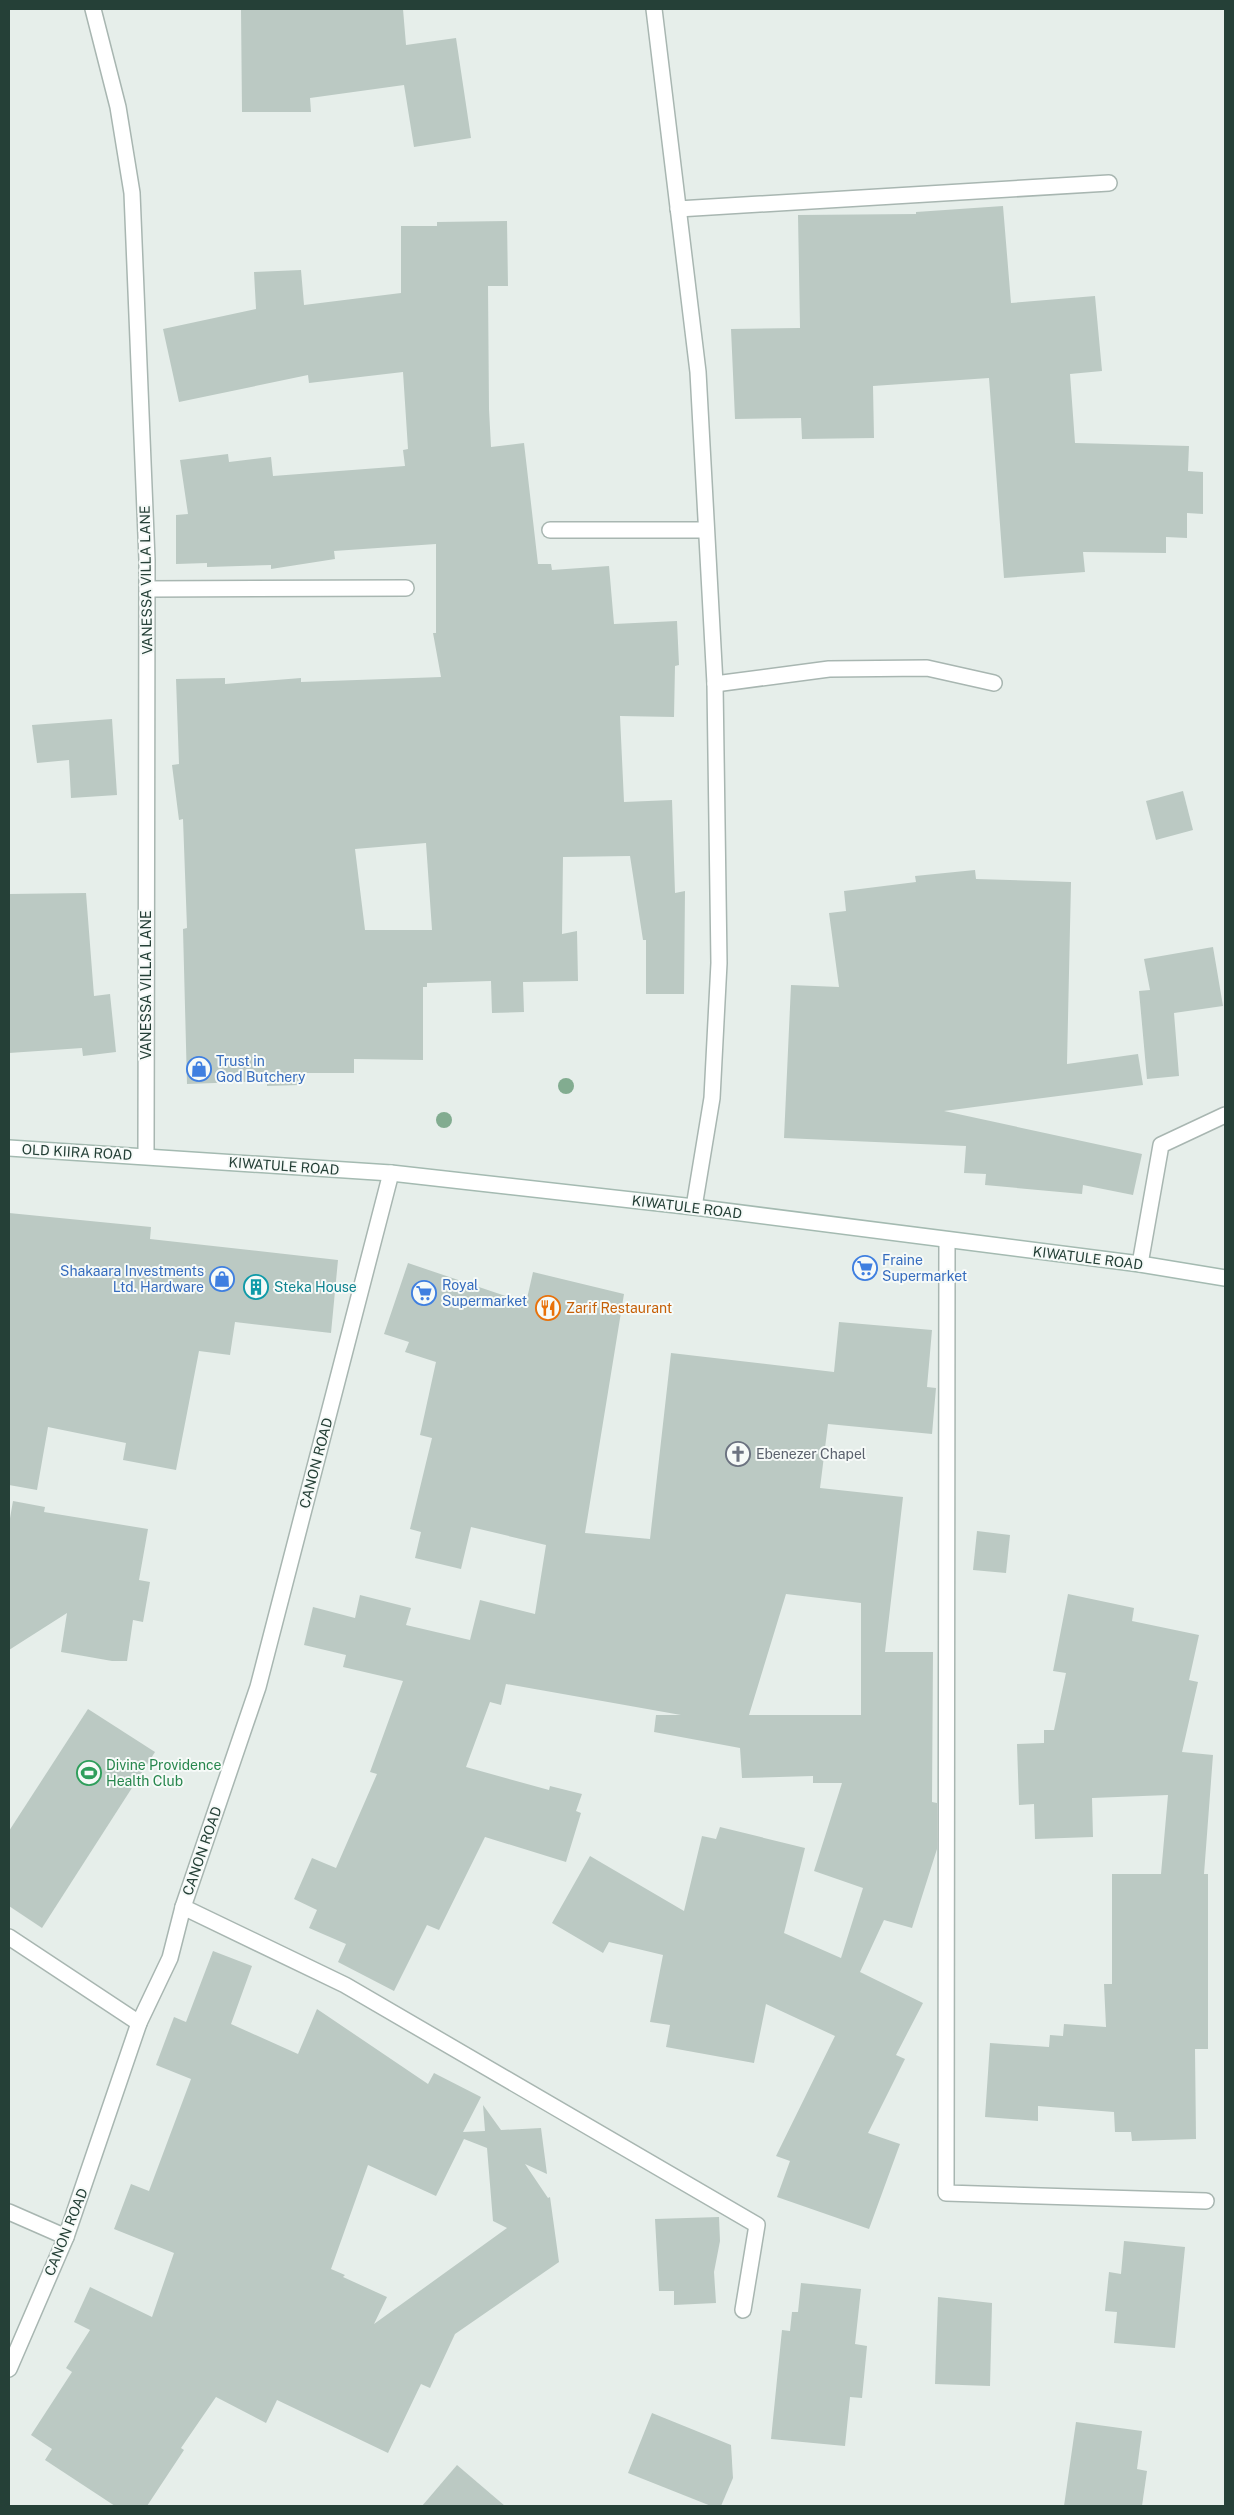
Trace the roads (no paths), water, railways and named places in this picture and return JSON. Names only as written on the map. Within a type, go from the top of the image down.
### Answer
[{"type":"street","name":"VANESSA VILLA LANE","points":[[93,9],[118,106],[132,194],[147,589],[146,1156]]},
{"type":"street","points":[[654,9],[698,372],[715,684],[719,964],[712,1098],[694,1207]]},
{"type":"street","points":[[678,209],[1110,183]]},
{"type":"street","points":[[550,530],[706,530]]},
{"type":"street","points":[[147,589],[406,588]]},
{"type":"street","points":[[715,684],[829,669],[917,668],[927,668],[994,683]]},
{"type":"street","points":[[1140,1264],[1161,1145],[1225,1115]]},
{"type":"street","name":"OLD KIIRA ROAD","points":[[9,1148],[146,1156]]},
{"type":"street","name":"KIWATULE ROAD","points":[[146,1156],[392,1173],[694,1207],[1140,1264],[1225,1278]]},
{"type":"street","name":"CANON ROAD","points":[[9,2369],[66,2237],[139,2024],[170,1958],[183,1907],[258,1687],[392,1173]]},
{"type":"street","points":[[947,1240],[946,2193],[1206,2201]]},
{"type":"street","points":[[183,1907],[345,1986],[757,2225],[743,2310]]},
{"type":"street","points":[[9,1937],[139,2024]]},
{"type":"street","points":[[9,2212],[66,2237]]},
{"type":"place","name":"Trust in God Butchery","points":[[199,1069]]},
{"type":"place","name":"Fraine Supermarket","points":[[865,1268]]},
{"type":"place","name":"Shakaara Investments Ltd. Hardware","points":[[222,1279]]},
{"type":"place","name":"Steka House","points":[[256,1287]]},
{"type":"place","name":"Royal Supermarket","points":[[424,1293]]},
{"type":"place","name":"Zarif Restaurant","points":[[548,1308]]},
{"type":"place","name":"Ebenezer Chapel","points":[[738,1454]]},
{"type":"place","name":"Divine Providence Health Club","points":[[89,1773]]}]
